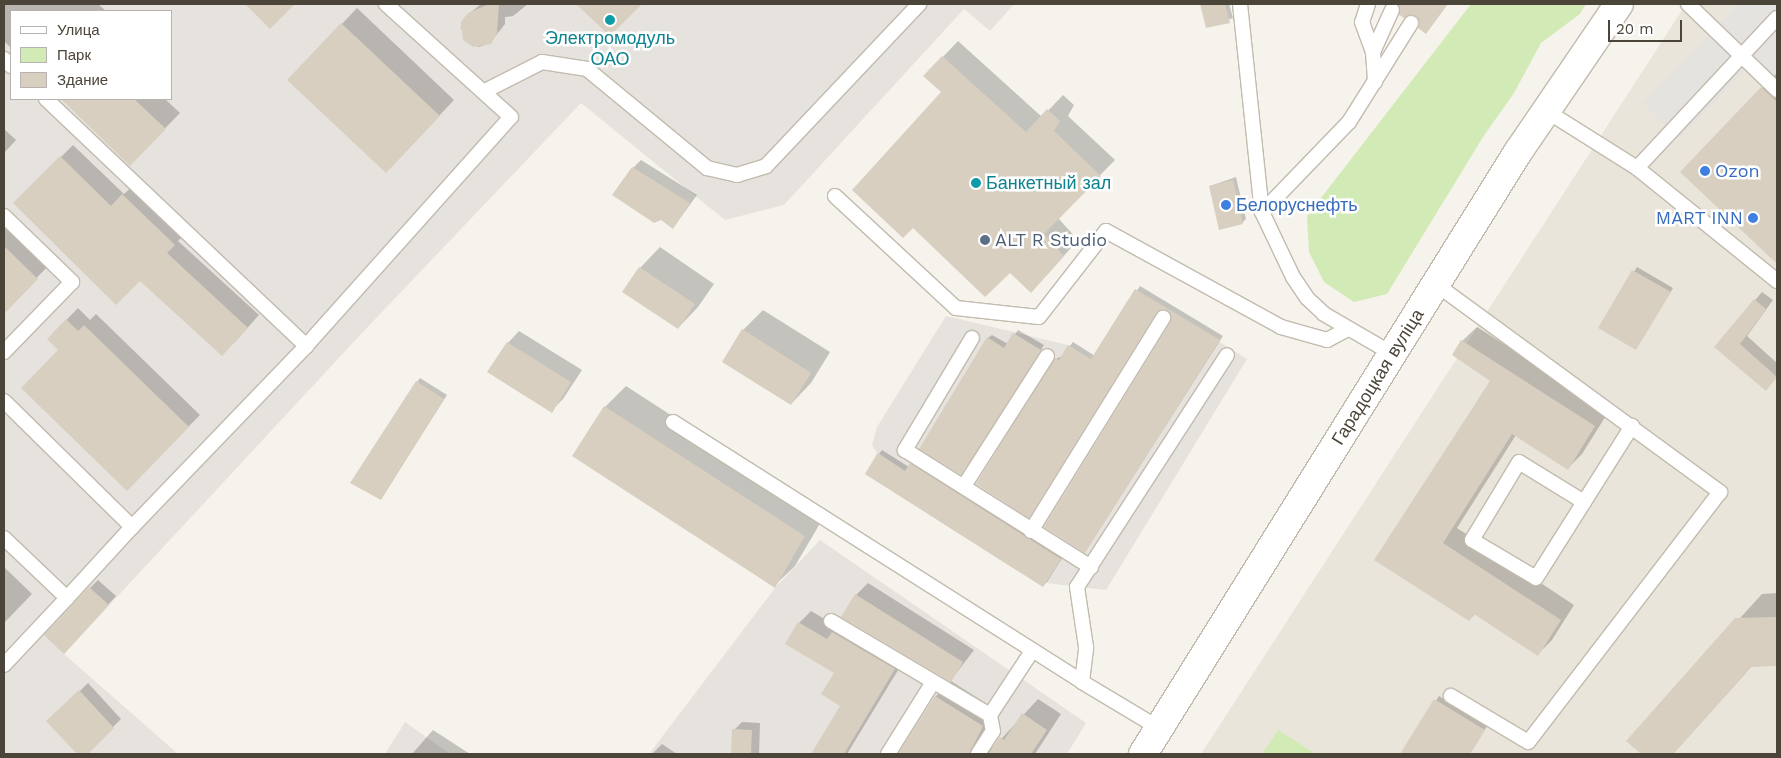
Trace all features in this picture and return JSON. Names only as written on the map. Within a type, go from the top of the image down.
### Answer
[{"type":"street","name":"Гарадоцкая вуліца","points":[[1143,754],[1391,353],[1518,152],[1548,112],[1619,4]]},
{"type":"lane","points":[[485,91],[542,62],[587,69],[707,168],[737,175],[766,166],[919,4]]},
{"type":"lane","points":[[1240,4],[1262,212],[1293,276],[1307,298],[1348,329],[1391,353]]},
{"type":"lane","points":[[1358,4],[1362,22],[1373,52],[1375,82]]},
{"type":"lane","points":[[1362,22],[1368,4]]},
{"type":"lane","points":[[1688,4],[1777,90]]},
{"type":"lane","points":[[4,665],[132,527],[306,346],[511,117],[395,7]]},
{"type":"lane","points":[[1373,52],[1392,10]]},
{"type":"lane","points":[[1636,168],[1777,18]]},
{"type":"lane","points":[[1262,212],[1349,122],[1411,23]]},
{"type":"lane","points":[[47,100],[306,346]]},
{"type":"lane","points":[[1548,112],[1636,168],[1777,281]]},
{"type":"lane","points":[[836,196],[956,308],[1039,317],[1106,231],[1281,327],[1327,340],[1348,329]]},
{"type":"lane","points":[[4,216],[72,282],[4,352]]},
{"type":"lane","points":[[1436,284],[1720,492],[1528,742],[1451,696]]},
{"type":"lane","points":[[1031,531],[1163,318]]},
{"type":"lane","points":[[972,338],[905,450],[1091,567]]},
{"type":"lane","points":[[1082,682],[1086,647],[1077,587],[1227,355]]},
{"type":"lane","points":[[964,486],[1047,356]]},
{"type":"lane","points":[[4,401],[132,527]]},
{"type":"lane","points":[[673,422],[1032,651],[1159,728]]},
{"type":"lane","points":[[1584,502],[1519,462],[1472,540],[1536,578],[1584,502],[1632,426]]},
{"type":"lane","points":[[4,538],[67,598]]},
{"type":"lane","points":[[831,621],[990,716]]},
{"type":"lane","points":[[978,754],[993,731],[990,716],[1032,651]]},
{"type":"lane","points":[[888,754],[933,682]]},
{"type":"shaded area","points":[[4,4],[1014,4],[990,31],[964,9],[784,205],[725,220],[581,103],[362,333],[64,654],[178,754],[4,754]]},
{"type":"shaded area","points":[[1686,4],[1777,4],[1777,754],[1201,754]]},
{"type":"shaded area","points":[[1739,4],[1777,4],[1777,95],[1748,67],[1679,139],[1643,103]]},
{"type":"shaded area","points":[[1135,289],[1247,359],[1106,590],[1046,583],[1043,587],[865,474],[877,453],[872,445],[877,427],[946,316],[1068,345],[1091,359]]},
{"type":"shaded area","points":[[820,540],[1086,723],[1067,754],[649,754],[775,588]]},
{"type":"shaded area","points":[[405,722],[450,754],[385,754]]},
{"type":"green space","points":[[1471,4],[1586,4],[1580,14],[1541,43],[1514,93],[1483,137],[1387,294],[1354,302],[1324,282],[1309,252],[1307,216]]},
{"type":"green space","points":[[1278,730],[1316,754],[1262,754]]},
{"type":"building","points":[[245,4],[295,4],[270,29]]},
{"type":"building","points":[[489,4],[499,4],[497,33],[491,44],[473,47],[463,40],[461,22],[468,13]]},
{"type":"building","name":"Электромодуль ОАО","points":[[576,4],[642,4],[610,36]]},
{"type":"building","points":[[1200,4],[1225,4],[1230,23],[1206,28]]},
{"type":"building","points":[[1398,4],[1448,4],[1426,34],[1418,28],[1420,23],[1416,16],[1404,18],[1399,15]]},
{"type":"building","points":[[341,23],[440,116],[386,173],[287,80]]},
{"type":"building","name":"Банкетный зал","points":[[942,56],[1026,132],[1047,109],[1060,121],[1054,131],[1101,176],[1044,234],[1064,256],[1031,293],[1010,273],[985,297],[913,228],[903,238],[852,190],[941,92],[923,76]]},
{"type":"building","name":"MART INN","points":[[1761,87],[1777,102],[1777,264],[1680,172]]},
{"type":"building","points":[[62,100],[135,100],[166,129],[130,166]]},
{"type":"building","points":[[60,156],[111,206],[122,194],[175,245],[167,253],[248,328],[222,356],[140,281],[116,305],[13,203]]},
{"type":"building","points":[[632,167],[690,203],[673,229],[661,220],[654,223],[612,195]]},
{"type":"building","name":"Белоруснефть","points":[[1233,180],[1243,224],[1219,230],[1209,186]]},
{"type":"building","points":[[4,246],[38,279],[4,314]]},
{"type":"building","points":[[639,267],[695,304],[678,329],[622,292]]},
{"type":"building","points":[[1632,270],[1671,292],[1636,350],[1598,328]]},
{"type":"building","points":[[1135,289],[1220,340],[1085,553],[1044,527],[1170,323],[1168,311],[1163,309],[1156,313],[1029,518],[976,484],[1055,358],[1059,360],[1068,345],[1091,359]]},
{"type":"building","points":[[1754,299],[1766,309],[1740,344],[1777,377],[1766,391],[1714,347]]},
{"type":"building","points":[[66,319],[78,331],[84,325],[189,427],[127,491],[21,388],[58,350],[47,339]]},
{"type":"building","points":[[742,329],[811,373],[791,405],[722,362]]},
{"type":"building","points":[[1013,333],[1041,350],[961,475],[919,449],[987,337],[1004,348]]},
{"type":"building","points":[[1461,340],[1595,426],[1568,470],[1512,434],[1443,543],[1561,620],[1538,656],[1474,614],[1469,621],[1374,560],[1490,381],[1452,355]]},
{"type":"building","points":[[507,342],[571,382],[552,413],[487,372]]},
{"type":"building","points":[[416,381],[444,399],[381,500],[350,483]]},
{"type":"building","points":[[604,406],[805,536],[775,588],[572,456]]},
{"type":"building","points":[[878,453],[905,471],[910,463],[1061,559],[1043,587],[865,474]]},
{"type":"building","points":[[89,587],[109,605],[64,654],[44,635]]},
{"type":"building","points":[[855,594],[963,662],[951,682],[841,617]]},
{"type":"building","points":[[1777,617],[1777,666],[1751,667],[1673,754],[1641,754],[1626,741],[1735,618]]},
{"type":"building","points":[[798,622],[827,639],[832,632],[895,669],[844,754],[811,754],[840,706],[821,694],[834,673],[785,644]]},
{"type":"building","points":[[79,690],[114,728],[88,754],[77,754],[46,721]]},
{"type":"building","points":[[935,696],[983,726],[969,754],[898,754]]},
{"type":"building","points":[[1434,699],[1485,730],[1470,754],[1400,754]]},
{"type":"building","points":[[1022,713],[1047,730],[1031,754],[988,754],[1000,737],[1004,740]]},
{"type":"building","points":[[732,729],[752,730],[751,754],[731,754]]},
{"type":"place","name":"Электромодуль ОАО","points":[[610,20]]},
{"type":"place","name":"Ozon","points":[[1705,171]]},
{"type":"place","name":"Банкетный зал","points":[[976,183]]},
{"type":"place","name":"Белоруснефть","points":[[1226,205]]},
{"type":"place","name":"MART INN","points":[[1753,218]]},
{"type":"place","name":"ALT R Studio","points":[[985,240]]}]
